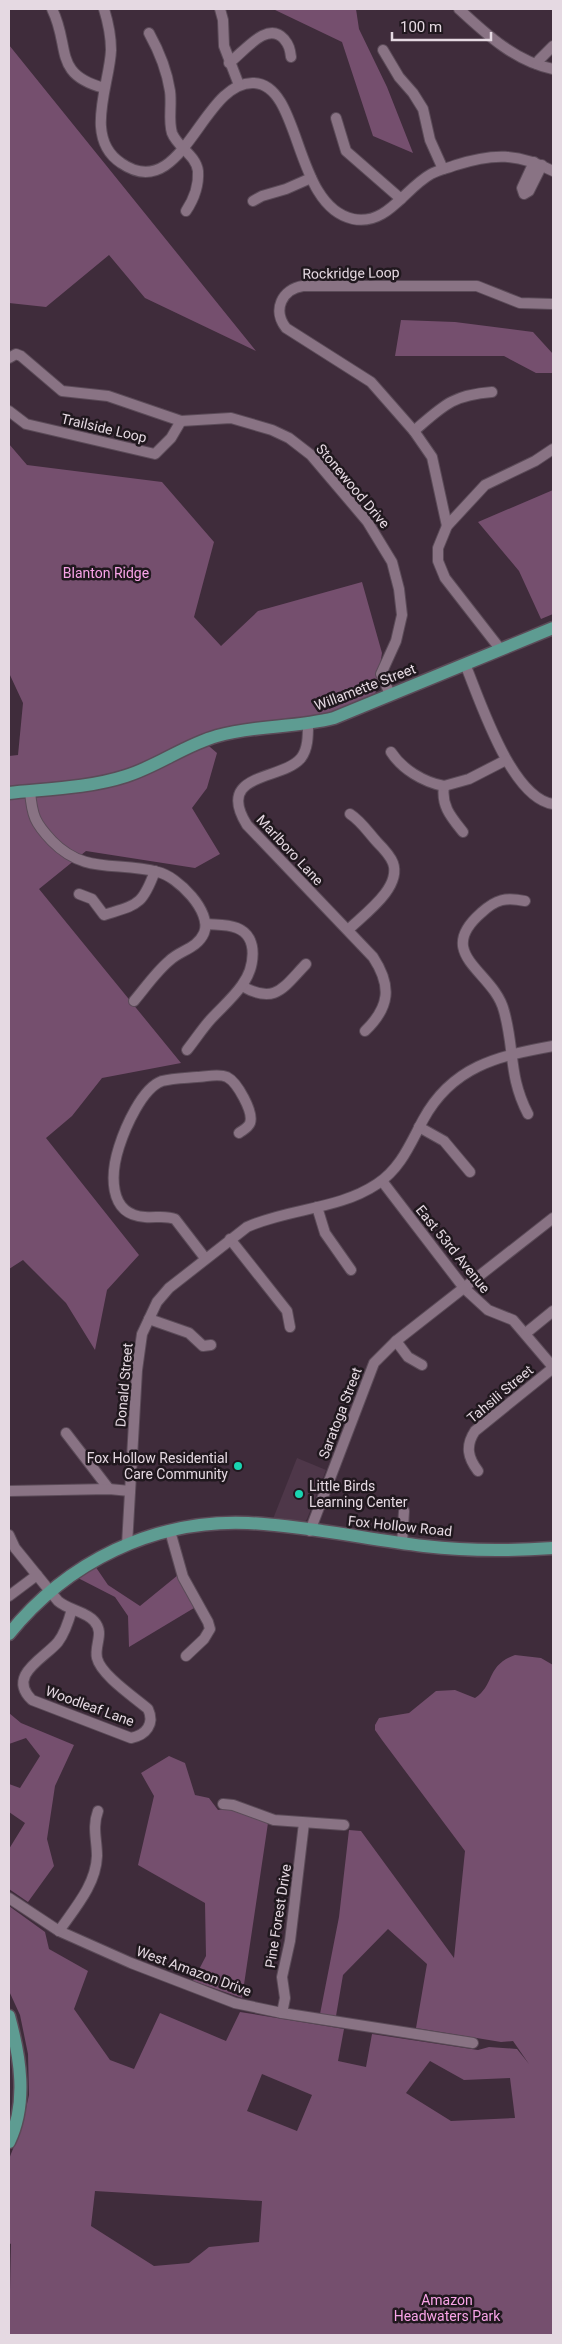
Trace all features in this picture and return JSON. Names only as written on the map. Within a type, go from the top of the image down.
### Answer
[{"type":"main road","name":"Willamette Street","points":[[9,793],[102,783],[151,767],[203,741],[236,731],[260,727],[308,724],[334,718],[553,628]]},
{"type":"main road","name":"Fox Hollow Road","points":[[9,1634],[50,1591],[82,1567],[127,1545],[170,1531],[196,1526],[233,1523],[402,1543],[471,1549],[553,1548]]},
{"type":"main road","points":[[9,2016],[16,2041],[20,2072],[20,2100],[14,2131],[9,2142]]},
{"type":"street","points":[[52,9],[67,62],[72,72],[80,80],[104,88]]},
{"type":"street","points":[[104,9],[109,28],[111,50],[101,114],[102,132],[107,148],[117,161],[134,170],[150,171],[166,166],[182,149],[220,100],[231,89],[248,82],[259,83],[276,94],[283,104],[311,178],[337,214],[352,219],[368,220],[382,215],[431,174],[474,159],[499,155],[538,164],[553,172]]},
{"type":"street","points":[[220,9],[223,20],[224,46],[239,85]]},
{"type":"street","points":[[459,9],[506,48],[553,70]]},
{"type":"street","points":[[230,63],[263,35],[272,32],[279,35],[287,43],[290,47],[291,57]]},
{"type":"street","points":[[149,33],[158,51],[167,80],[172,132],[182,149],[194,161],[198,171],[196,193],[186,211]]},
{"type":"street","points":[[537,64],[553,46]]},
{"type":"street","points":[[383,50],[399,77],[414,92],[423,109],[430,140],[443,169]]},
{"type":"street","points":[[336,118],[346,151],[401,199]]},
{"type":"street","points":[[253,200],[286,190],[311,178]]},
{"type":"street","name":"Rockridge Loop","points":[[446,526],[432,457],[414,431],[372,382],[286,328],[279,310],[281,301],[288,292],[303,286],[477,286],[520,302],[553,304]]},
{"type":"street","name":"Stonewood Drive","points":[[13,356],[21,356],[62,391],[112,397],[181,421],[231,418],[272,430],[289,438],[320,463],[367,521],[392,562],[402,603],[396,641],[381,674],[390,694]]},
{"type":"street","points":[[414,431],[457,398],[471,394],[492,392]]},
{"type":"street","name":"Trailside Loop","points":[[9,411],[26,424],[155,454],[171,438],[181,421]]},
{"type":"street","points":[[501,650],[441,573],[438,562],[438,548],[446,526],[485,486],[535,461],[553,449]]},
{"type":"street","points":[[442,505],[450,517],[461,511]]},
{"type":"street","points":[[465,664],[506,760],[516,775],[538,799],[553,804]]},
{"type":"street","name":"Marlboro Lane","points":[[308,724],[308,741],[300,758],[285,768],[262,776],[248,784],[240,798],[241,816],[247,825],[373,957],[383,971],[386,999],[377,1020],[365,1031]]},
{"type":"street","points":[[391,752],[402,766],[426,781],[444,786],[469,780],[506,760]]},
{"type":"street","points":[[444,786],[442,797],[445,808],[463,832]]},
{"type":"street","points":[[30,791],[32,814],[36,822],[60,850],[70,857],[95,865],[155,871],[168,876],[202,909],[206,924],[204,934],[192,948],[169,960],[134,1001]]},
{"type":"street","points":[[348,930],[385,894],[394,875],[393,864],[388,855],[359,820],[350,814]]},
{"type":"street","points":[[79,894],[92,899],[104,915],[130,908],[144,896],[155,871]]},
{"type":"street","points":[[525,901],[504,898],[495,901],[470,922],[462,940],[466,957],[502,1002],[515,1085],[528,1114]]},
{"type":"street","points":[[187,1050],[210,1020],[242,986],[251,963],[253,951],[249,939],[237,928],[206,924]]},
{"type":"street","points":[[242,986],[257,994],[274,994],[306,964]]},
{"type":"street","name":"Donald Street","points":[[127,1545],[137,1370],[142,1334],[157,1302],[169,1288],[205,1258],[230,1239],[261,1221],[317,1208],[358,1194],[382,1181],[403,1158],[433,1105],[461,1077],[481,1064],[510,1054],[553,1046]]},
{"type":"street","points":[[205,1258],[175,1220],[168,1217],[144,1217],[130,1213],[120,1203],[114,1190],[114,1170],[119,1148],[130,1121],[146,1094],[153,1086],[163,1081],[219,1076],[228,1078],[242,1092],[251,1118],[248,1126],[239,1133]]},
{"type":"street","points":[[420,1127],[444,1141],[470,1172]]},
{"type":"street","name":"East 53rd Avenue","points":[[382,1181],[464,1288],[479,1304],[488,1310],[508,1317],[526,1333],[553,1367]]},
{"type":"street","points":[[317,1208],[325,1233],[351,1270]]},
{"type":"street","name":"Saratoga Street","points":[[310,1531],[374,1363],[396,1341],[553,1218]]},
{"type":"street","points":[[230,1239],[287,1311],[290,1326]]},
{"type":"street","points":[[526,1333],[553,1311]]},
{"type":"street","points":[[149,1318],[189,1333],[203,1346],[211,1345]]},
{"type":"street","points":[[396,1341],[408,1357],[422,1366]]},
{"type":"street","name":"Tahsili Street","points":[[478,1472],[468,1452],[469,1444],[475,1431],[553,1367]]},
{"type":"street","points":[[66,1433],[109,1489]]},
{"type":"street","points":[[9,1491],[109,1489],[130,1491]]},
{"type":"street","points":[[402,1543],[404,1511]]},
{"type":"street","points":[[170,1531],[183,1577],[210,1628],[204,1639],[186,1656]]},
{"type":"street","name":"Woodleaf Lane","points":[[9,1535],[15,1548],[64,1606],[72,1609],[90,1617],[98,1628],[96,1652],[101,1667],[148,1709],[151,1720],[150,1726],[138,1736],[131,1738],[32,1700],[27,1695],[24,1689],[25,1675],[32,1665],[60,1640],[72,1609]]},
{"type":"street","points":[[9,1596],[36,1575]]},
{"type":"street","points":[[223,1804],[233,1805],[274,1820],[344,1825]]},
{"type":"street","points":[[59,1931],[88,1889],[94,1874],[97,1857],[94,1823],[98,1811]]},
{"type":"street","name":"Pine Forest Drive","points":[[282,2013],[285,1998],[282,1977],[290,1941],[304,1823]]},
{"type":"street","name":"West Amazon Drive","points":[[9,1898],[59,1931],[198,1990],[235,2003],[282,2013],[473,2043]]},
{"type":"shaded area","name":"Little Birds Learning Center","points":[[297,1458],[326,1470],[307,1519],[304,1523],[273,1519]]},
{"type":"green space","points":[[273,9],[356,9],[359,29],[387,87],[413,153],[373,136],[342,42]]},
{"type":"green space","points":[[9,45],[256,351],[145,298],[109,255],[46,307],[9,303]]},
{"type":"green space","points":[[401,320],[455,322],[533,332],[553,354],[553,373],[536,373],[504,356],[395,356]]},
{"type":"green space","name":"Blanton Ridge","points":[[9,444],[27,465],[162,482],[214,542],[194,617],[221,646],[258,611],[362,582],[382,653],[375,696],[331,714],[304,719],[260,722],[216,730],[155,759],[102,777],[9,788],[9,756],[18,755],[23,703],[9,673]]},
{"type":"green space","points":[[553,490],[553,614],[541,619],[519,571],[478,522]]},
{"type":"green space","points":[[203,741],[217,753],[207,788],[192,808],[220,854],[195,868],[86,851],[39,889],[181,1063],[102,1078],[72,1116],[46,1138],[139,1255],[107,1290],[95,1350],[66,1303],[23,1260],[9,1269],[9,792],[101,783]]},
{"type":"green space","points":[[95,1566],[108,1585],[140,1606],[178,1575],[194,1608],[129,1647],[128,1616],[115,1597],[78,1578]]},
{"type":"green space","name":"Amazon Headwaters Park","points":[[515,1655],[541,1658],[553,1665],[553,2335],[9,2335],[11,2244],[9,2243],[9,2159],[22,2126],[29,2095],[28,2054],[20,2015],[9,1991],[9,1906],[45,1932],[49,1949],[88,1971],[74,2009],[110,2060],[134,2069],[160,2013],[226,2041],[240,2012],[344,2029],[338,2061],[366,2067],[372,2034],[478,2050],[489,2047],[517,2049],[529,2064],[513,2041],[501,2042],[416,2028],[427,1964],[388,1929],[343,1975],[336,2016],[320,2014],[339,1917],[349,1830],[361,1831],[454,1958],[465,1851],[382,1740],[375,1730],[375,1725],[379,1718],[409,1713],[436,1691],[455,1690],[475,1698],[486,1687],[499,1664]],"holes":[[[430,2061],[464,2080],[510,2078],[515,2118],[451,2121],[406,2093]],[[262,2074],[312,2095],[297,2131],[247,2111]],[[95,2191],[262,2201],[259,2242],[209,2247],[189,2263],[154,2266],[91,2226]]]},
{"type":"green space","points":[[9,1713],[21,1723],[74,1745],[55,1786],[47,1839],[54,1866],[28,1902],[9,1889],[9,1849],[25,1823],[9,1812],[9,1784],[20,1788],[40,1756],[26,1738],[9,1744]]},
{"type":"green space","points":[[169,1756],[185,1763],[195,1795],[209,1798],[218,1810],[231,1808],[268,1823],[242,1998],[193,1981],[206,1956],[205,1903],[138,1865],[154,1796],[141,1773]]},
{"type":"place","name":"Fox Hollow Residential Care Community","points":[[238,1466]]},
{"type":"place","name":"Little Birds Learning Center","points":[[299,1494]]}]
